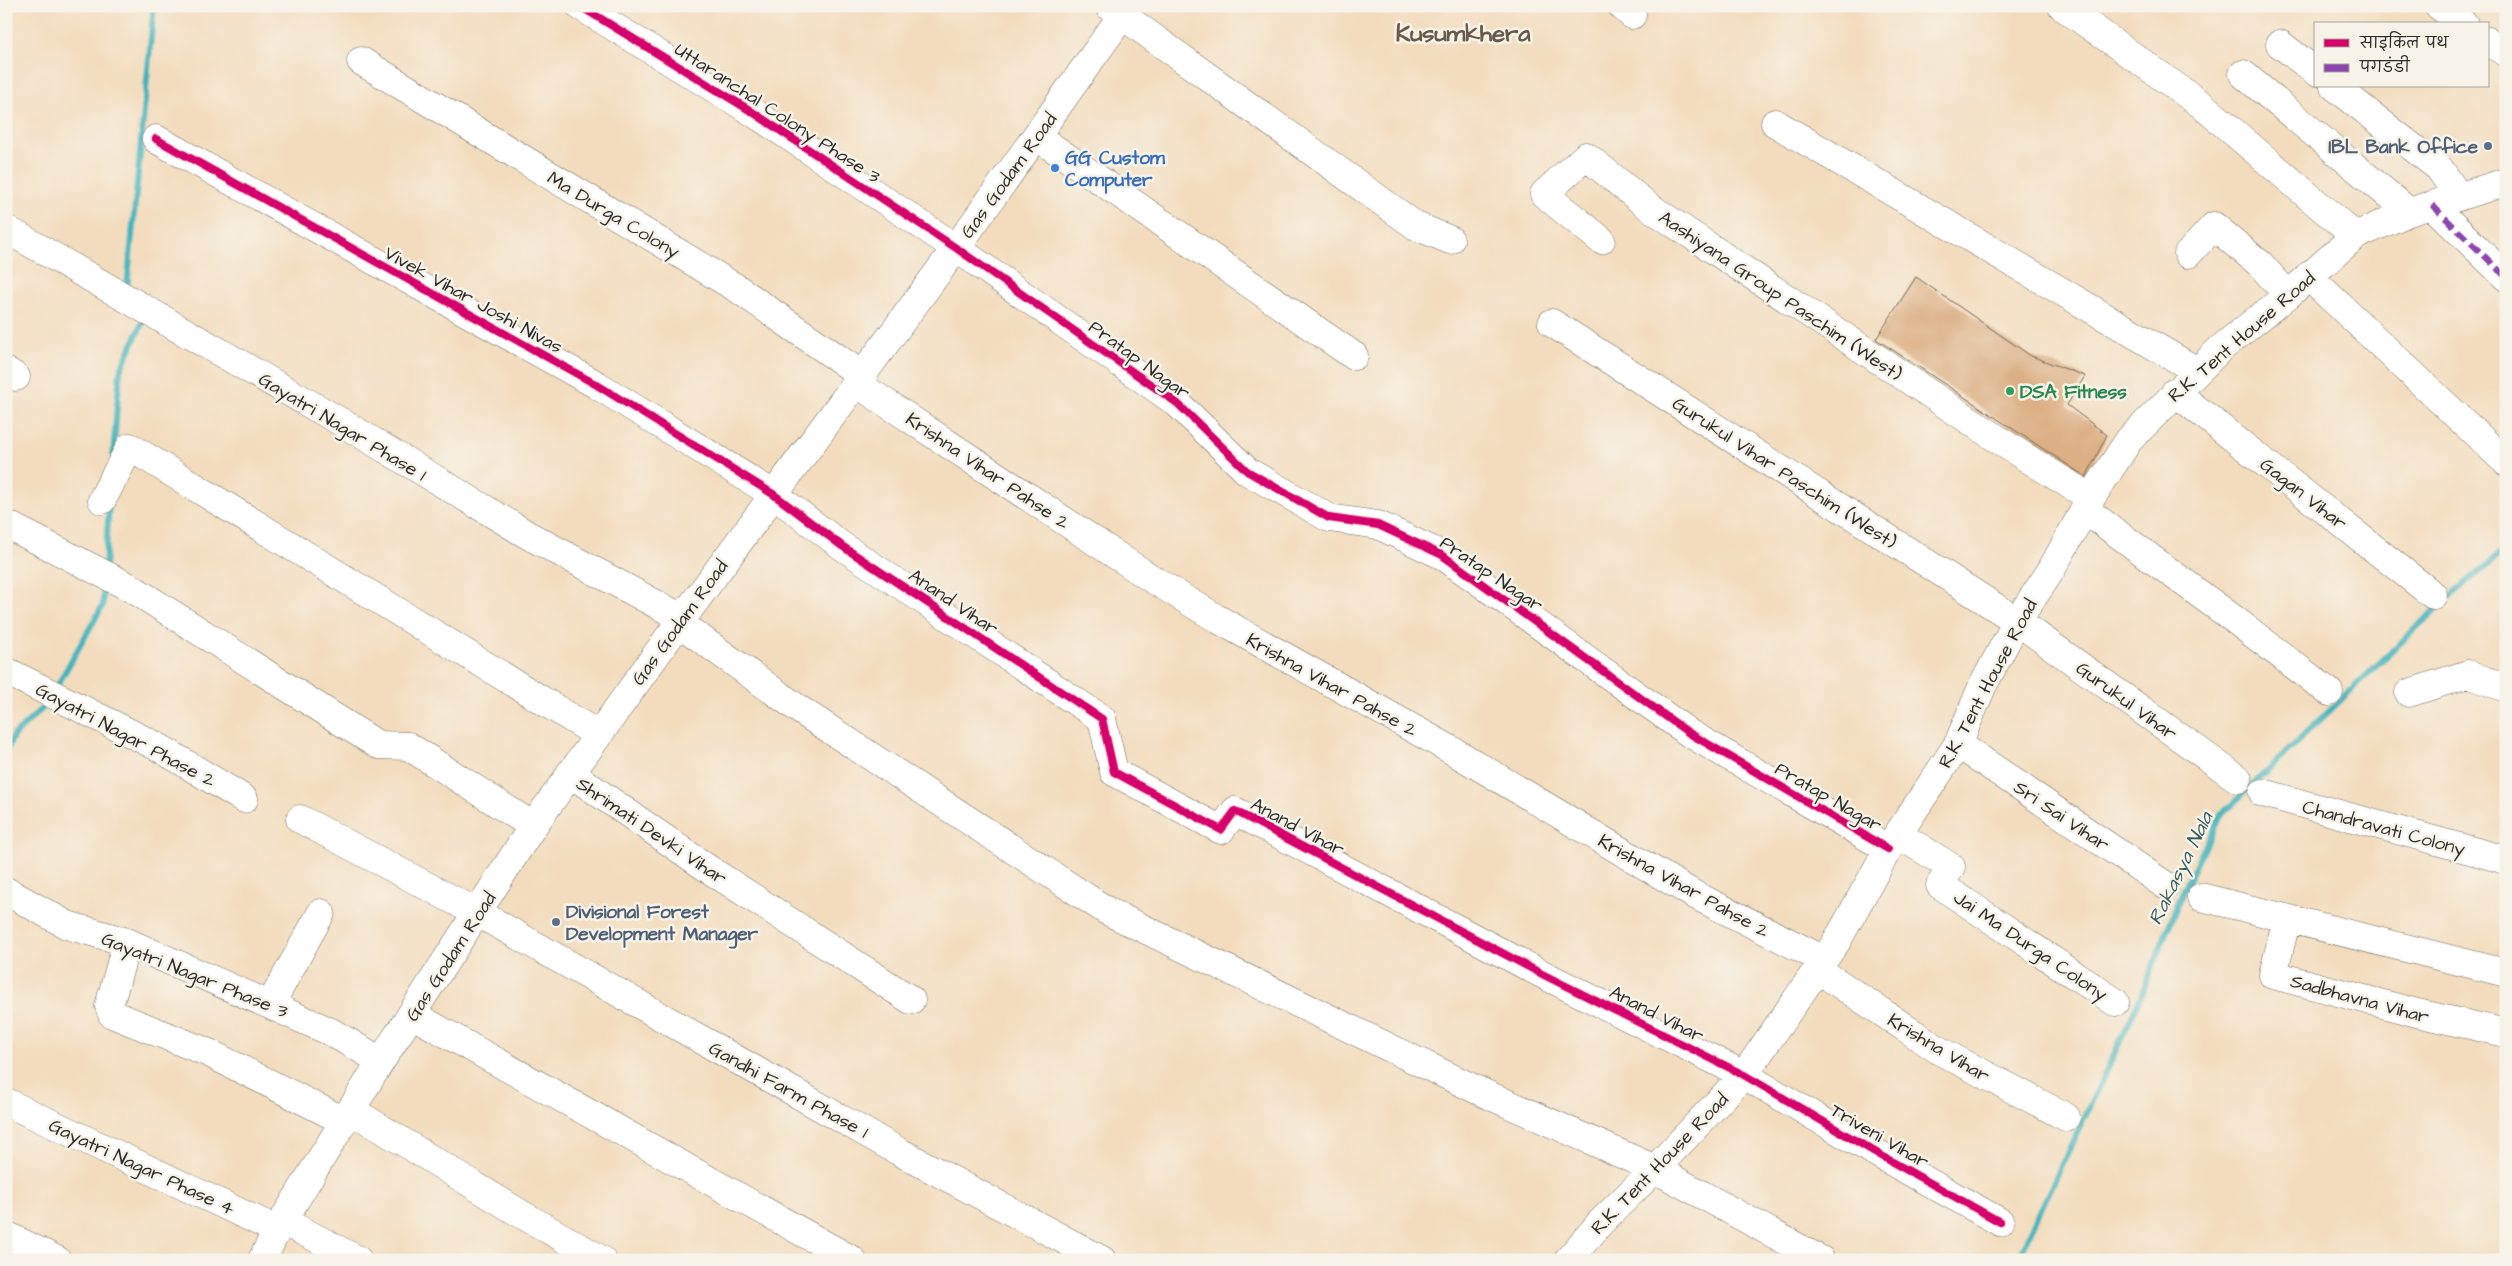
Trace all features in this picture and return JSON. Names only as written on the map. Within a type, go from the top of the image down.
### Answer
[{"type":"street","name":"Uttaranchal Colony Phase 3","points":[[580,6],[751,111],[956,248]]},
{"type":"street","points":[[2062,6],[2202,105],[2355,236]]},
{"type":"street","points":[[2439,6],[2461,22]]},
{"type":"street","name":"Gas Godam Road","points":[[262,1260],[280,1225],[381,1062],[533,826],[597,734],[956,248],[1036,136],[1120,10]]},
{"type":"street","points":[[1120,10],[1416,226],[1450,240]]},
{"type":"street","points":[[2490,42],[2506,53]]},
{"type":"street","points":[[2280,44],[2314,70]]},
{"type":"street","name":"Ma Durga Colony","points":[[361,60],[730,284],[859,379]]},
{"type":"street","points":[[2243,74],[2421,209],[2506,277]]},
{"type":"street","points":[[2337,88],[2439,168],[2459,196]]},
{"type":"street","points":[[1776,123],[2197,371]]},
{"type":"street","points":[[1036,136],[1354,356]]},
{"type":"street","name":"Vivek Vihar Joshi Nivas","points":[[156,138],[596,385],[773,494]]},
{"type":"street","name":"Aashiyana Group Paschim (West)","points":[[1601,240],[1544,194],[1586,156],[1648,206],[2014,450],[2088,504]]},
{"type":"street","name":"R.K. Tent House Road","points":[[1568,1260],[1601,1222],[1655,1169],[1744,1074],[1837,941],[1893,842],[1958,744],[1982,687],[2017,621],[2050,572],[2088,504],[2129,440],[2220,349],[2288,296],[2308,276],[2355,236],[2421,209],[2506,182]]},
{"type":"street","points":[[2188,254],[2214,226],[2260,264],[2288,296]]},
{"type":"street","name":"Gayatri Nagar Phase 1","points":[[6,230],[342,422],[526,534],[680,621],[800,710],[1107,911],[1476,1090],[1655,1169],[1821,1260]]},
{"type":"street","name":"Pratap Nagar","points":[[956,248],[1177,403],[1247,471],[1329,518],[1378,525],[1442,555],[1689,733],[1893,842]]},
{"type":"street","points":[[2308,276],[2506,462]]},
{"type":"street","name":"Gurukul Vihar Paschim (West)","points":[[1552,323],[2017,621]]},
{"type":"street","name":"Krishna Vihar Pahse 2","points":[[859,379],[1149,577],[1216,618],[1453,751],[1693,894],[1820,965]]},
{"type":"street","name":"Gagan Vihar","points":[[2175,392],[2432,595]]},
{"type":"street","points":[[102,500],[130,447],[597,734]]},
{"type":"street","name":"Anand Vihar","points":[[773,494],[842,546],[1102,719],[1114,772],[1221,830],[1236,811],[1540,973],[1744,1074]]},
{"type":"street","points":[[2088,504],[2328,692]]},
{"type":"street","points":[[6,524],[132,590],[378,745],[408,746],[533,826]]},
{"type":"street","name":"Gurukul Vihar","points":[[2017,621],[2238,780]]},
{"type":"street","name":"Gayatri Nagar Phase 2","points":[[6,671],[160,748],[244,799]]},
{"type":"street","points":[[2409,693],[2468,674],[2506,688]]},
{"type":"street","name":"Sri Sai Vihar","points":[[1958,744],[2165,885]]},
{"type":"street","name":"Shrimati Devki Vihar","points":[[570,773],[707,868],[911,1000]]},
{"type":"street","name":"Chandravati Colony","points":[[2263,793],[2506,860]]},
{"type":"street","points":[[300,819],[478,913]]},
{"type":"street","name":"Jai Ma Durga Colony","points":[[1893,842],[1951,867],[1940,885],[2116,1002]]},
{"type":"street","name":"Gayatri Nagar Phase 3","points":[[6,891],[67,925],[127,942],[331,1032],[381,1062]]},
{"type":"street","points":[[2201,897],[2506,973]]},
{"type":"street","points":[[270,1005],[322,913]]},
{"type":"street","name":"Gandhi Farm Phase 1","points":[[478,913],[898,1151],[1102,1260]]},
{"type":"street","name":"Sadbhavna Vihar","points":[[2287,918],[2272,975],[2417,1013],[2506,1033]]},
{"type":"street","points":[[127,942],[109,1006],[112,1014],[210,1053],[348,1116],[602,1260]]},
{"type":"street","name":"Krishna Vihar","points":[[1820,965],[1940,1051],[2066,1117]]},
{"type":"street","points":[[413,1015],[852,1260]]},
{"type":"street","name":"Triveni Vihar","points":[[1744,1074],[1880,1155],[2000,1222]]},
{"type":"street","name":"Gayatri Nagar Phase 4","points":[[6,1102],[358,1260]]},
{"type":"street","points":[[6,1235],[57,1260]]},
{"type":"building","name":"DSA Fitness","points":[[1916,277],[2031,356],[2085,376],[2067,405],[2107,435],[2086,477],[1876,339]]},
{"type":"waterway","points":[[127,288],[154,6]]},
{"type":"waterway","points":[[113,455],[120,371],[145,317]]},
{"type":"waterway","points":[[105,567],[109,505]]},
{"type":"waterway","name":"Rakasya Nala","points":[[2017,1260],[2135,1010],[2183,891],[2220,816],[2442,603],[2506,549]]},
{"type":"waterway","points":[[57,686],[103,605],[103,592]]},
{"type":"waterway","points":[[6,752],[14,735],[48,703]]},
{"type":"marked path","points":[[2432,205],[2506,277]]},
{"type":"cycle path","points":[[580,6],[751,111],[956,248],[1177,403],[1247,471],[1329,518],[1378,525],[1442,555],[1689,733],[1888,849]]},
{"type":"cycle path","points":[[156,139],[597,385],[773,494],[842,546],[1102,719],[1114,772],[1221,830],[1235,811],[1540,973],[1744,1075],[1880,1155],[2000,1222]]},
{"type":"place","name":"IBL Bank Office","points":[[2488,146]]},
{"type":"place","name":"GG Custom Computer","points":[[1055,168]]},
{"type":"place","name":"DSA Fitness","points":[[2010,391]]},
{"type":"place","name":"Divisional Forest Development Manager","points":[[556,922]]},
{"type":"district","name":"Kusumkhera","points":[[1463,33]]}]
